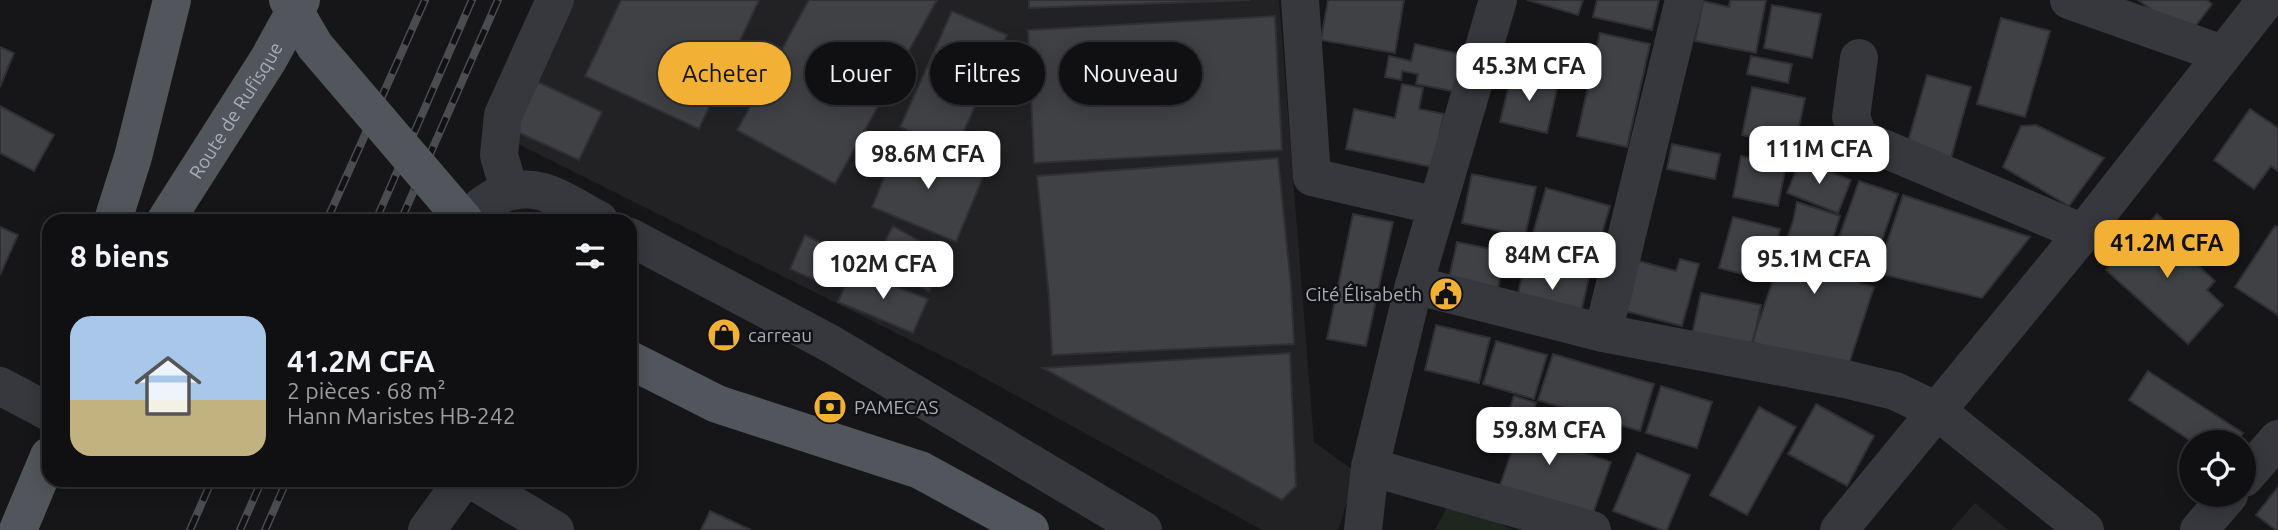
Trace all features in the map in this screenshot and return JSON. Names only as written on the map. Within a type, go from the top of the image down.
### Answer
[{"type":"main road","points":[[115,214],[172,0]]},
{"type":"main road","points":[[288,0],[315,46],[459,214]]},
{"type":"main road","name":"Route de Rufisque","points":[[170,214],[268,60],[301,0]]},
{"type":"main road","points":[[637,364],[717,404],[920,470],[1030,530]]},
{"type":"main road","points":[[18,530],[42,473]]},
{"type":"street","points":[[509,190],[499,155],[503,115],[555,0]]},
{"type":"street","points":[[1300,0],[1312,177],[1437,206]]},
{"type":"street","points":[[1363,530],[1370,467],[1414,285],[1498,0]]},
{"type":"street","points":[[1603,333],[1684,0]]},
{"type":"street","points":[[2069,0],[2222,54]]},
{"type":"street","points":[[1839,530],[2083,233],[2266,0]]},
{"type":"street","points":[[1859,58],[1850,117],[1859,138],[2083,233]]},
{"type":"street","points":[[475,214],[478,207],[509,190],[539,189],[587,214]]},
{"type":"street","points":[[637,241],[831,344],[1143,530]]},
{"type":"street","points":[[1414,285],[1603,333],[1895,391],[1937,411],[2085,530]]},
{"type":"street","points":[[0,386],[42,408]]},
{"type":"street","points":[[2256,464],[2278,439]]},
{"type":"street","points":[[1370,467],[1592,530]]},
{"type":"street","points":[[427,530],[458,487]]},
{"type":"street","points":[[484,487],[555,530]]},
{"type":"street","points":[[2199,530],[2219,507]]},
{"type":"shaded area","points":[[544,0],[1279,0],[1314,442],[1357,473],[1338,530],[1262,530],[964,367],[486,128]]},
{"type":"shaded area","points":[[1451,499],[1513,530],[1435,530]]},
{"type":"shaded area","points":[[1975,503],[2008,530],[1951,530]]},
{"type":"building","points":[[621,0],[759,0],[739,42],[658,42],[658,105],[710,105],[699,129],[585,76]]},
{"type":"building","points":[[809,0],[937,0],[914,42],[805,42],[805,105],[879,105],[835,184],[737,130],[751,105],[791,105],[791,42],[786,42]]},
{"type":"building","points":[[1029,0],[1250,0],[1029,8]]},
{"type":"building","points":[[1328,0],[1404,0],[1395,53],[1321,40]]},
{"type":"building","points":[[1527,0],[1583,0],[1578,15]]},
{"type":"building","points":[[1597,0],[1659,0],[1652,30],[1593,17]]},
{"type":"building","points":[[1730,0],[1766,0],[1756,53],[1695,41],[1703,1],[1729,7]]},
{"type":"building","points":[[2138,0],[2207,0],[2212,4],[2188,36]]},
{"type":"building","points":[[1772,5],[1821,14],[1812,58],[1764,48]]},
{"type":"building","points":[[952,11],[1007,35],[1004,42],[938,42]]},
{"type":"building","points":[[1275,16],[1282,150],[1034,163],[1031,105],[1045,105],[1045,42],[1029,42],[1028,30]]},
{"type":"building","points":[[2001,18],[2050,31],[2025,117],[1977,104]]},
{"type":"building","points":[[1600,33],[1650,44],[1627,147],[1577,136]]},
{"type":"building","points":[[1415,44],[1465,55],[1457,92],[1416,84],[1418,74],[1402,71],[1401,80],[1385,77],[1389,56],[1411,61]]},
{"type":"building","points":[[0,47],[14,53],[0,87]]},
{"type":"building","points":[[1751,56],[1792,64],[1788,83],[1747,74]]},
{"type":"building","points":[[930,60],[930,105],[976,105],[955,151],[900,127],[910,105],[916,105],[916,91]]},
{"type":"building","points":[[1512,73],[1558,84],[1547,133],[1500,122]]},
{"type":"building","points":[[1927,75],[1971,87],[1951,158],[1907,145]]},
{"type":"building","points":[[538,82],[602,112],[579,160],[515,131]]},
{"type":"building","points":[[1402,84],[1423,88],[1419,109],[1444,114],[1432,167],[1346,149],[1354,109],[1395,118]]},
{"type":"building","points":[[1752,87],[1805,98],[1795,146],[1742,135]]},
{"type":"building","points":[[0,106],[54,135],[34,171],[0,153]]},
{"type":"building","points":[[2250,109],[2278,128],[2278,171],[2271,166],[2254,189],[2214,160]]},
{"type":"building","points":[[2036,125],[2104,158],[2069,206],[2003,167],[2021,126]]},
{"type":"building","points":[[899,141],[984,175],[956,242],[872,207]]},
{"type":"building","points":[[1672,144],[1720,154],[1715,179],[1667,169]]},
{"type":"building","points":[[1741,156],[1786,165],[1778,206],[1733,197]]},
{"type":"building","points":[[1278,158],[1294,344],[1052,355],[1037,176]]},
{"type":"building","points":[[1800,160],[1851,180],[1838,213],[1787,193]]},
{"type":"building","points":[[1472,174],[1536,187],[1525,236],[1462,223]]},
{"type":"building","points":[[1859,181],[1898,194],[1876,257],[1837,243]]},
{"type":"building","points":[[1546,188],[1610,206],[1593,264],[1529,247]]},
{"type":"building","points":[[1903,195],[2030,237],[1982,298],[1877,273]]},
{"type":"building","points":[[1797,202],[1840,216],[1828,254],[1866,267],[1860,283],[1874,287],[1846,373],[1752,342]]},
{"type":"building","points":[[1353,214],[1393,222],[1366,346],[1327,339]]},
{"type":"building","points":[[2157,214],[2184,239],[2178,247],[2215,281],[2207,290],[2223,305],[2188,344],[2106,270]]},
{"type":"building","points":[[1733,217],[1780,229],[1767,280],[1719,268]]},
{"type":"building","points":[[893,226],[948,257],[929,292],[874,262]]},
{"type":"building","points":[[2275,226],[2278,227],[2278,315],[2235,287]]},
{"type":"building","points":[[0,227],[18,235],[0,275]]},
{"type":"building","points":[[805,235],[845,254],[830,287],[790,269]]},
{"type":"building","points":[[1457,242],[1505,252],[1498,288],[1449,278]]},
{"type":"building","points":[[1631,259],[1676,271],[1680,259],[1699,264],[1682,326],[1618,309]]},
{"type":"building","points":[[1525,263],[1589,277],[1579,321],[1515,307]]},
{"type":"building","points":[[852,269],[928,299],[913,333],[838,302]]},
{"type":"building","points":[[1701,293],[1761,305],[1752,347],[1692,335]]},
{"type":"building","points":[[1436,325],[1490,338],[1479,383],[1425,370]]},
{"type":"building","points":[[1496,341],[1547,355],[1534,399],[1483,384]]},
{"type":"building","points":[[1290,353],[1296,486],[1282,500],[1043,368]]},
{"type":"building","points":[[1553,354],[1654,384],[1640,431],[1538,400]]},
{"type":"building","points":[[2148,371],[2238,430],[2179,430],[2179,433],[2129,400]]},
{"type":"building","points":[[1661,386],[1712,402],[1697,448],[1646,433]]},
{"type":"building","points":[[1514,396],[1536,403],[1530,419],[1548,425],[1544,439],[1611,462],[1590,522],[1498,491],[1515,442],[1500,437]]},
{"type":"building","points":[[1816,404],[1874,436],[1847,486],[1788,454]]},
{"type":"building","points":[[1759,407],[1796,427],[1747,515],[1710,495]]},
{"type":"building","points":[[1637,453],[1690,475],[1667,530],[1613,511]]},
{"type":"building","points":[[2278,487],[2278,530],[2276,530],[2256,515]]},
{"type":"building","points":[[710,511],[751,530],[701,530]]},
{"type":"railway","points":[[330,214],[425,0]]},
{"type":"railway","points":[[379,214],[472,0]]},
{"type":"railway","points":[[404,214],[498,0]]},
{"type":"railway","points":[[190,530],[209,487]]},
{"type":"railway","points":[[240,530],[259,487]]},
{"type":"railway","points":[[265,530],[284,487]]},
{"type":"place","name":"Cité Élisabeth","points":[[1446,294]]},
{"type":"place","name":"carreau","points":[[724,335]]},
{"type":"place","name":"PAMECAS","points":[[830,407]]}]
